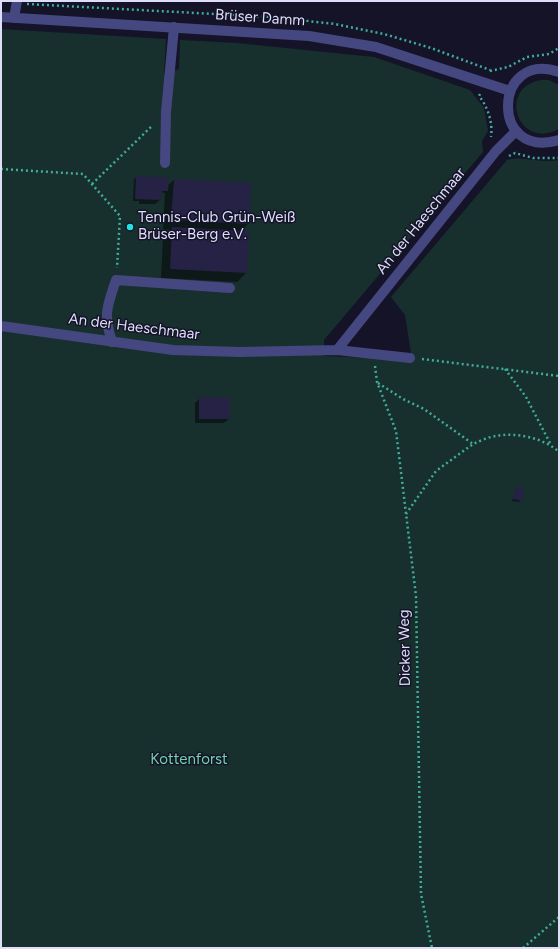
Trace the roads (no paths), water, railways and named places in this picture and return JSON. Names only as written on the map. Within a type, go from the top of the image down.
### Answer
[{"type":"street","points":[[14,18],[17,1]]},
{"type":"street","name":"Brüser Damm","points":[[1,17],[309,36],[376,47],[510,91]]},
{"type":"street","points":[[165,163],[166,112],[174,27]]},
{"type":"street","points":[[559,72],[550,69],[538,69],[526,73],[517,81],[510,91],[507,101],[507,112],[510,122],[516,131],[526,139],[537,143],[549,143],[559,140]]},
{"type":"street","name":"An der Haeschmaar","points":[[337,350],[496,151],[516,131]]},
{"type":"street","points":[[112,342],[106,318],[106,309],[116,280],[230,288]]},
{"type":"street","name":"An der Haeschmaar","points":[[1,326],[172,350],[240,352],[337,350],[373,352],[410,358]]},
{"type":"place","name":"Tennis-Club Grün-Weiß Brüser-Berg e.V.","points":[[130,227]]},
{"type":"park label","name":"Kottenforst","points":[[189,760]]}]
